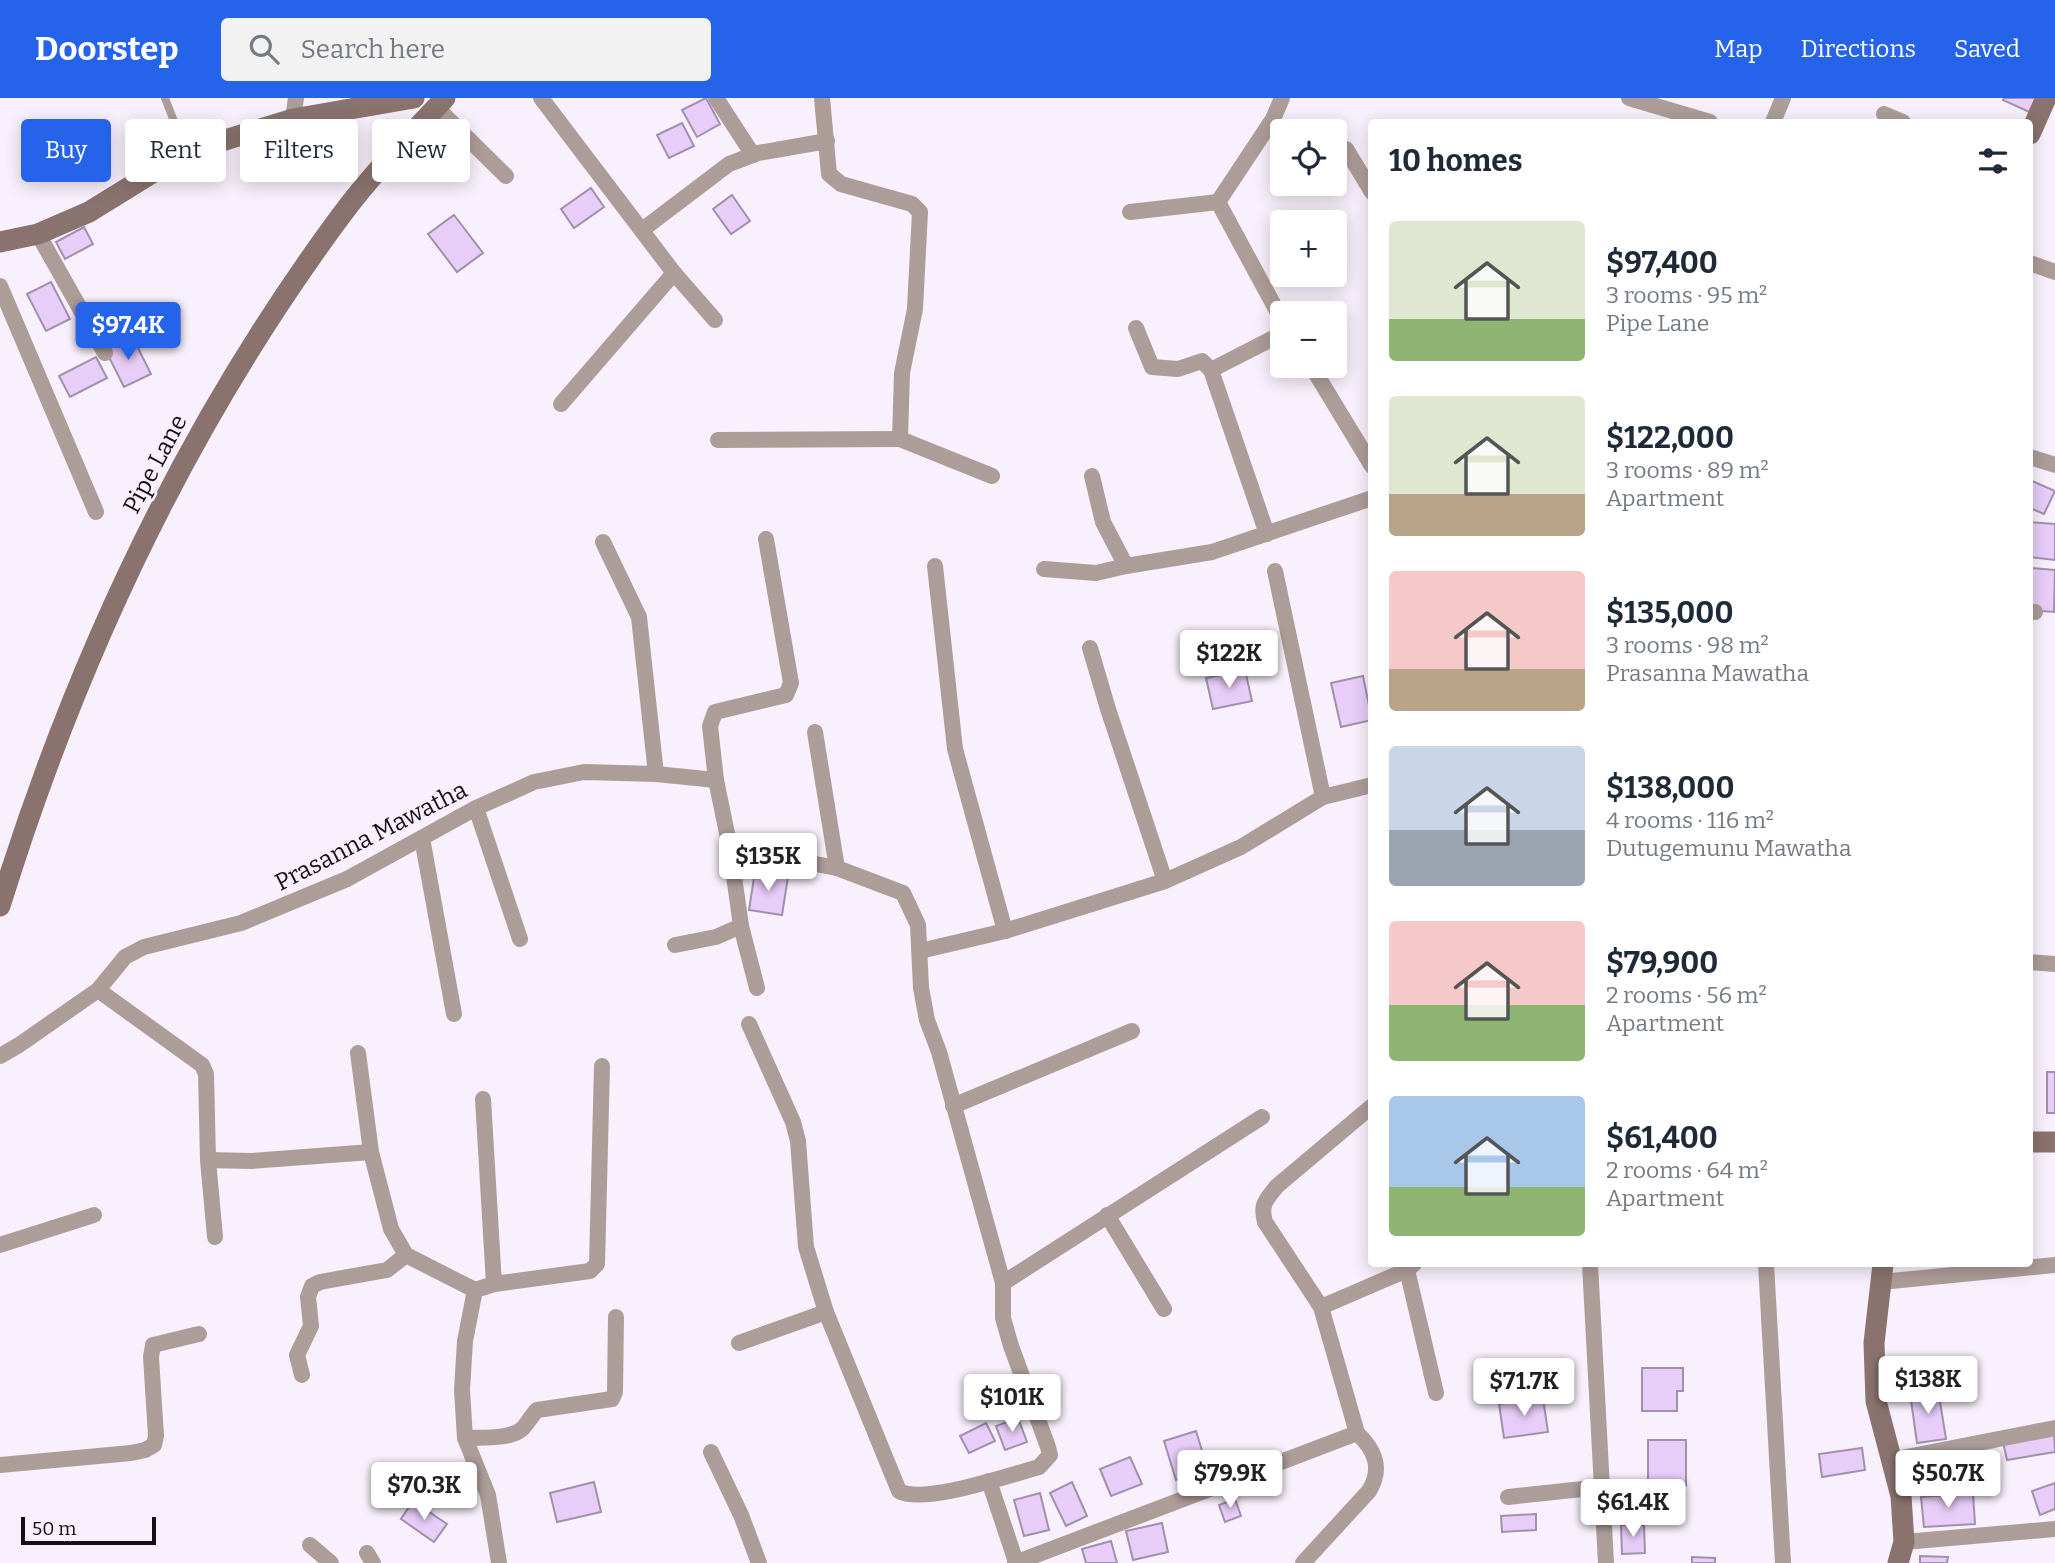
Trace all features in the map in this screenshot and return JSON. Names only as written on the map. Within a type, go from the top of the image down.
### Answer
[{"type":"street","points":[[226,136],[295,108],[414,98]]},
{"type":"street","points":[[541,98],[674,273],[715,320]]},
{"type":"street","points":[[716,98],[753,155]]},
{"type":"street","points":[[822,98],[829,174],[841,184],[912,204],[920,212],[915,309],[902,373],[900,439]]},
{"type":"street","points":[[1130,212],[1218,202],[1273,119],[1282,98]]},
{"type":"street","points":[[1629,98],[1700,119]]},
{"type":"street","points":[[1774,119],[1783,98]]},
{"type":"street","points":[[2033,127],[2046,98]]},
{"type":"street","points":[[441,103],[506,176]]},
{"type":"street","name":"Pipe Lane","points":[[0,906],[29,813],[60,732],[93,653],[166,495],[259,334],[326,237],[393,153],[441,103]]},
{"type":"street","points":[[1884,114],[1896,119]]},
{"type":"street","points":[[642,229],[729,164],[753,155],[827,141]]},
{"type":"street","points":[[1347,151],[1368,185]]},
{"type":"street","points":[[0,242],[38,234],[89,212],[138,182]]},
{"type":"street","points":[[1218,202],[1272,301]]},
{"type":"street","points":[[38,234],[105,353]]},
{"type":"street","points":[[2033,264],[2055,272]]},
{"type":"street","points":[[561,404],[674,273]]},
{"type":"street","points":[[0,286],[96,512]]},
{"type":"street","points":[[1136,328],[1152,367],[1178,369],[1202,361],[1211,370],[1267,534]]},
{"type":"street","points":[[1211,370],[1270,340]]},
{"type":"street","points":[[1319,378],[1368,459]]},
{"type":"street","points":[[718,440],[900,439],[992,476]]},
{"type":"street","points":[[2033,458],[2055,465]]},
{"type":"street","points":[[1092,476],[1103,522],[1126,566]]},
{"type":"street","points":[[1044,569],[1096,573],[1212,552],[1368,499]]},
{"type":"street","points":[[757,988],[741,926],[730,848],[716,780],[710,726],[715,712],[786,695],[791,683],[766,539]]},
{"type":"street","points":[[603,542],[639,618],[656,774]]},
{"type":"street","points":[[935,566],[956,748],[1005,931]]},
{"type":"street","points":[[1275,571],[1323,797]]},
{"type":"street","points":[[1090,648],[1165,881]]},
{"type":"street","points":[[815,732],[837,868]]},
{"type":"street","name":"Prasanna Mawatha","points":[[0,1056],[98,990],[125,957],[144,947],[241,923],[347,879],[476,808],[534,782],[584,772],[656,774],[716,780]]},
{"type":"street","points":[[920,951],[1005,931],[1165,881],[1241,847],[1323,797],[1368,786]]},
{"type":"street","points":[[476,808],[520,939]]},
{"type":"street","points":[[422,838],[454,1014]]},
{"type":"street","points":[[730,848],[837,868],[903,893],[918,925],[920,988],[927,1020],[939,1052],[1003,1283],[1003,1318],[1050,1455],[1039,1467],[926,1496],[906,1495],[899,1491],[826,1312],[806,1247],[798,1141],[793,1122],[749,1024]]},
{"type":"street","points":[[675,946],[716,937],[741,926]]},
{"type":"street","points":[[2033,962],[2055,964]]},
{"type":"street","points":[[98,990],[202,1065],[206,1074],[208,1160],[215,1237]]},
{"type":"street","points":[[953,1106],[1132,1031]]},
{"type":"street","points":[[358,1053],[370,1152],[391,1229],[406,1255],[475,1290],[494,1284],[590,1270],[597,1264],[602,1066]]},
{"type":"street","points":[[483,1099],[494,1284]]},
{"type":"street","points":[[1303,1563],[1375,1482],[1375,1454],[1357,1433],[1321,1307],[1265,1222],[1262,1210],[1266,1199],[1277,1186],[1368,1109]]},
{"type":"street","points":[[1003,1283],[1262,1116]]},
{"type":"street","points":[[2033,1142],[2055,1142]]},
{"type":"street","points":[[208,1160],[252,1161],[370,1152]]},
{"type":"street","points":[[0,1245],[94,1215]]},
{"type":"street","points":[[1107,1215],[1164,1309]]},
{"type":"street","points":[[302,1375],[297,1355],[311,1326],[308,1297],[312,1286],[320,1282],[387,1270],[406,1255]]},
{"type":"street","points":[[2033,1266],[2055,1265]]},
{"type":"street","points":[[1321,1307],[1410,1267],[1436,1393]]},
{"type":"street","points":[[1590,1267],[1606,1563]]},
{"type":"street","points":[[1766,1267],[1783,1563]]},
{"type":"street","points":[[2012,1267],[1882,1273],[1874,1343],[1876,1401],[1901,1496],[1901,1553],[2055,1529]]},
{"type":"street","points":[[475,1290],[465,1341],[462,1390],[465,1438],[488,1495],[499,1563]]},
{"type":"street","points":[[740,1343],[826,1312]]},
{"type":"street","points":[[465,1438],[515,1434],[537,1410],[612,1399],[615,1392],[616,1317]]},
{"type":"street","points":[[0,1465],[131,1454],[154,1445],[156,1436],[151,1357],[153,1345],[199,1334]]},
{"type":"street","points":[[1891,1460],[2055,1428]]},
{"type":"street","points":[[989,1481],[1015,1562],[1357,1433]]},
{"type":"street","points":[[710,1452],[741,1515],[759,1563]]},
{"type":"street","points":[[1508,1497],[1601,1487]]},
{"type":"street","points":[[310,1545],[331,1563]]},
{"type":"lane","points":[[165,98],[173,119]]},
{"type":"building","points":[[706,98],[720,124],[697,137],[682,110]]},
{"type":"building","points":[[2036,98],[2029,112],[2003,100]]},
{"type":"building","points":[[682,123],[694,146],[669,158],[657,135]]},
{"type":"building","points":[[591,188],[604,207],[574,228],[561,209]]},
{"type":"building","points":[[732,195],[750,221],[731,234],[713,209]]},
{"type":"building","points":[[454,215],[483,253],[457,272],[428,234]]},
{"type":"building","points":[[84,227],[93,244],[65,259],[56,242]]},
{"type":"building","points":[[51,282],[70,319],[46,331],[27,294]]},
{"type":"building","points":[[132,336],[151,374],[124,387],[105,349]]},
{"type":"building","points":[[96,357],[107,378],[70,397],[59,376]]},
{"type":"building","points":[[2033,481],[2055,491],[2044,514],[2033,509]]},
{"type":"building","points":[[2033,522],[2055,524],[2055,560],[2033,557]]},
{"type":"building","points":[[2033,568],[2055,570],[2054,612],[2033,610]]},
{"type":"building","points":[[1245,670],[1252,701],[1213,709],[1206,678]]},
{"type":"building","points":[[1363,676],[1368,700],[1368,721],[1341,727],[1331,683]]},
{"type":"building","points":[[755,871],[788,877],[782,915],[749,910]]},
{"type":"building","points":[[2047,1072],[2055,1072],[2055,1113],[2047,1113]]},
{"type":"building","points":[[1642,1368],[1683,1368],[1683,1391],[1677,1391],[1677,1411],[1642,1411]]},
{"type":"building","points":[[1938,1389],[1946,1439],[1917,1443],[1910,1393]]},
{"type":"building","points":[[1543,1398],[1548,1432],[1504,1438],[1499,1404]]},
{"type":"building","points":[[1018,1418],[1027,1442],[1005,1450],[996,1426]]},
{"type":"building","points":[[986,1423],[995,1441],[969,1453],[960,1436]]},
{"type":"building","points":[[1196,1431],[1208,1470],[1176,1480],[1164,1441]]},
{"type":"building","points":[[2054,1433],[2055,1452],[2007,1460],[2003,1442]]},
{"type":"building","points":[[1648,1440],[1686,1440],[1686,1486],[1648,1485]]},
{"type":"building","points":[[1862,1448],[1865,1470],[1822,1477],[1819,1454]]},
{"type":"building","points":[[1130,1457],[1142,1484],[1111,1496],[1100,1469]]},
{"type":"building","points":[[594,1482],[601,1512],[557,1522],[550,1493]]},
{"type":"building","points":[[1072,1482],[1087,1516],[1066,1526],[1050,1493]]},
{"type":"building","points":[[2055,1483],[2055,1509],[2040,1515],[2032,1491]]},
{"type":"building","points":[[1040,1493],[1049,1530],[1024,1536],[1014,1500]]},
{"type":"building","points":[[1973,1493],[1975,1524],[1924,1527],[1921,1497]]},
{"type":"building","points":[[1235,1499],[1241,1516],[1225,1522],[1219,1505]]},
{"type":"building","points":[[413,1501],[447,1524],[434,1542],[401,1519]]},
{"type":"building","points":[[1536,1514],[1536,1530],[1502,1532],[1501,1516]]},
{"type":"building","points":[[1162,1523],[1168,1552],[1133,1560],[1126,1531]]},
{"type":"building","points":[[1621,1525],[1644,1525],[1645,1553],[1622,1554]]},
{"type":"building","points":[[1111,1541],[1117,1563],[1086,1563],[1082,1549]]},
{"type":"building","points":[[1920,1556],[1948,1557],[1947,1563],[1920,1563]]},
{"type":"building","points":[[1692,1557],[1715,1558],[1715,1563],[1692,1563]]}]
